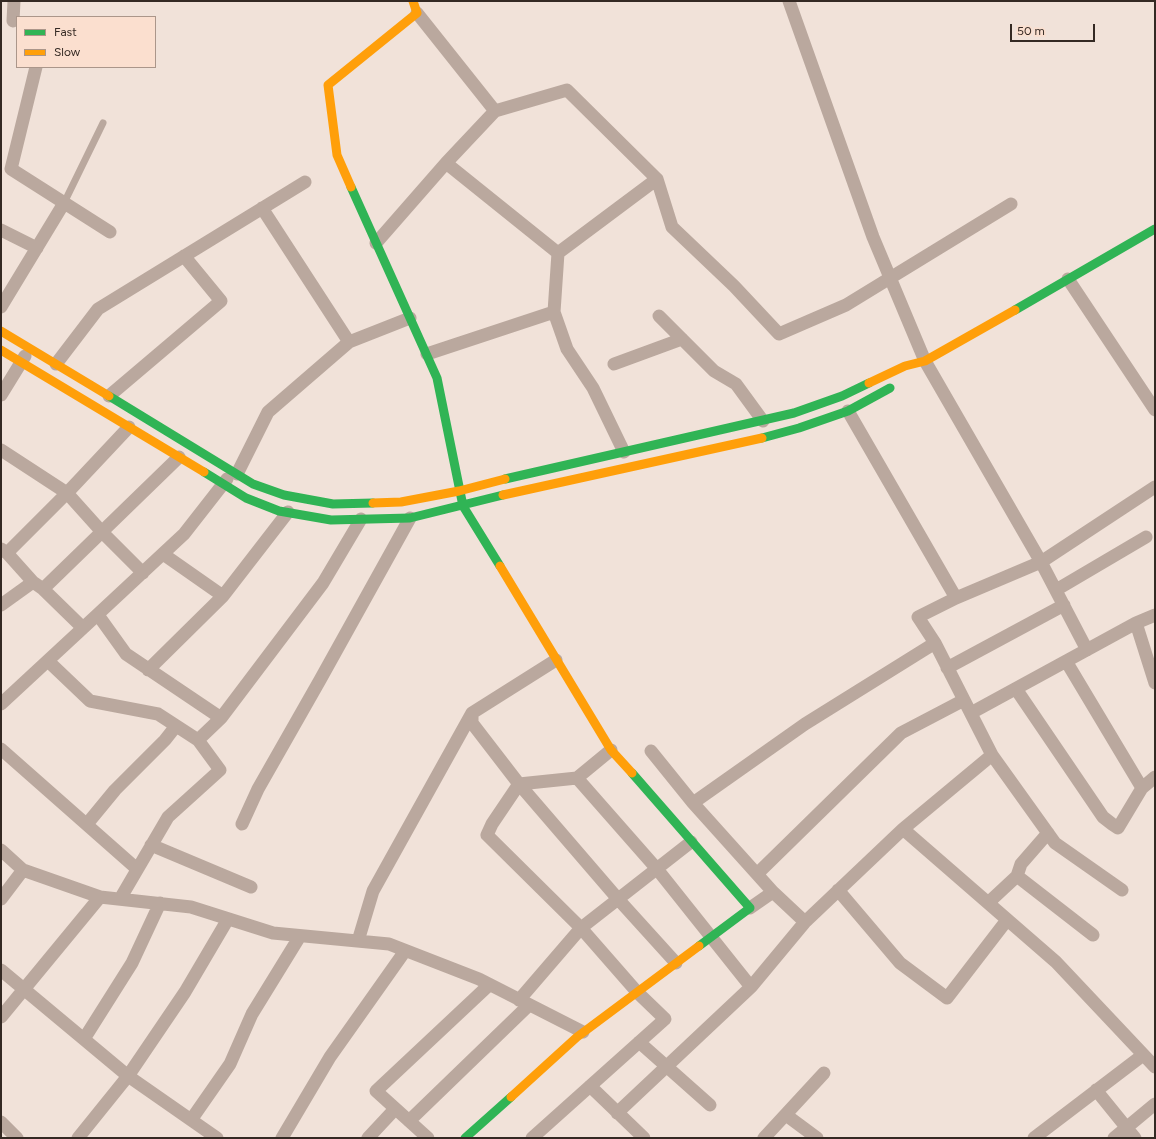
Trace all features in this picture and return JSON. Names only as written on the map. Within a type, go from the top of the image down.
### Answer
[{"type":"main road","points":[[415,7],[328,85],[337,155],[438,378],[463,506],[611,750],[750,908],[583,1032],[465,1138]]},
{"type":"main road","points":[[1,331],[254,484],[284,495],[333,504],[401,502],[763,421],[794,413],[842,396],[905,366],[924,361],[1155,229]]},
{"type":"main road","points":[[1,350],[246,498],[279,511],[332,520],[410,518],[531,488],[767,437],[799,428],[848,411],[899,383]]},
{"type":"main road","points":[[911,376],[924,361]]},
{"type":"main road","points":[[527,473],[531,488]]},
{"type":"street","points":[[10,21],[14,1]]},
{"type":"street","points":[[789,1],[873,237],[924,361],[1042,562],[1087,650]]},
{"type":"street","points":[[415,7],[496,111]]},
{"type":"street","points":[[36,68],[11,169],[110,232]]},
{"type":"street","points":[[376,243],[446,163],[496,111],[567,90],[657,179],[672,227],[734,286],[779,334],[846,305],[1011,204]]},
{"type":"street","points":[[446,163],[558,253]]},
{"type":"street","points":[[624,452],[593,388],[566,350],[554,312],[558,253],[657,179]]},
{"type":"street","points":[[56,364],[98,309],[306,182]]},
{"type":"street","points":[[1,308],[64,202]]},
{"type":"street","points":[[262,208],[349,342]]},
{"type":"street","points":[[1,230],[37,248]]},
{"type":"street","points":[[109,396],[220,301],[184,256]]},
{"type":"street","points":[[1068,279],[1155,410]]},
{"type":"street","points":[[426,354],[554,312]]},
{"type":"street","points":[[659,316],[714,371],[736,384],[763,421]]},
{"type":"street","points":[[1,703],[184,534],[234,472],[268,412],[349,342],[410,318]]},
{"type":"street","points":[[614,364],[682,339]]},
{"type":"street","points":[[1,395],[30,348]]},
{"type":"street","points":[[848,411],[956,598]]},
{"type":"street","points":[[83,628],[4,551],[67,493],[129,427]]},
{"type":"street","points":[[1,450],[67,493],[102,532],[143,573]]},
{"type":"street","points":[[1,605],[38,585],[102,532],[179,457]]},
{"type":"street","points":[[1122,890],[1055,843],[992,755],[935,643],[918,617],[956,598],[1042,562],[1155,487]]},
{"type":"street","points":[[148,670],[223,596],[288,512]]},
{"type":"street","points":[[242,824],[258,789],[410,518]]},
{"type":"street","points":[[198,740],[220,718],[323,583],[361,519]]},
{"type":"street","points":[[1056,590],[1146,537]]},
{"type":"street","points":[[163,554],[223,596]]},
{"type":"street","points":[[947,668],[1064,605]]},
{"type":"street","points":[[98,615],[126,654],[220,718]]},
{"type":"street","points":[[971,713],[1136,623],[1155,615]]},
{"type":"street","points":[[1136,623],[1155,683]]},
{"type":"street","points":[[693,803],[805,724],[935,643]]},
{"type":"street","points":[[358,941],[373,891],[472,713],[556,660]]},
{"type":"street","points":[[48,661],[90,701],[158,714],[198,740],[220,770],[168,817],[120,899]]},
{"type":"street","points":[[1066,661],[1142,788]]},
{"type":"street","points":[[1016,689],[1103,817],[1118,828],[1142,788],[1155,778]]},
{"type":"street","points":[[757,874],[901,733],[964,700]]},
{"type":"street","points":[[472,713],[472,724],[519,784],[618,899],[676,963]]},
{"type":"street","points":[[87,824],[115,790],[176,726]]},
{"type":"street","points":[[1,749],[137,869]]},
{"type":"street","points":[[519,784],[577,778],[611,750]]},
{"type":"street","points":[[651,751],[693,803],[773,892],[804,922]]},
{"type":"street","points":[[618,1113],[751,987],[804,922],[903,829],[992,755]]},
{"type":"street","points":[[577,778],[657,869],[712,936],[751,987]]},
{"type":"street","points":[[519,784],[487,834],[581,928],[637,992],[665,1019],[532,1138]]},
{"type":"street","points":[[903,829],[1056,962],[1155,1067]]},
{"type":"street","points":[[988,903],[1017,876],[1021,864],[1048,833]]},
{"type":"street","points":[[409,1121],[524,1002],[581,928],[691,842]]},
{"type":"street","points":[[151,845],[251,887]]},
{"type":"street","points":[[1,850],[23,870],[100,897],[191,907],[273,933],[389,944],[479,979],[583,1032]]},
{"type":"street","points":[[1,899],[23,870]]},
{"type":"street","points":[[1017,876],[1093,935]]},
{"type":"street","points":[[838,890],[900,963],[947,998],[1008,920]]},
{"type":"street","points":[[750,908],[773,892]]},
{"type":"street","points":[[1,1017],[100,897]]},
{"type":"street","points":[[84,1039],[132,963],[160,903]]},
{"type":"street","points":[[78,1138],[128,1076],[185,992],[228,919]]},
{"type":"street","points":[[191,1120],[230,1064],[252,1014],[300,936]]},
{"type":"street","points":[[282,1138],[330,1057],[405,951]]},
{"type":"street","points":[[1,970],[128,1076],[217,1138]]},
{"type":"street","points":[[428,1138],[376,1091],[489,985]]},
{"type":"street","points":[[639,1042],[710,1105]]},
{"type":"street","points":[[1034,1138],[1143,1055]]},
{"type":"street","points":[[764,1138],[824,1073]]},
{"type":"street","points":[[590,1086],[644,1138]]},
{"type":"street","points":[[1096,1090],[1135,1138]]},
{"type":"street","points":[[1114,1138],[1155,1104]]},
{"type":"street","points":[[368,1138],[395,1109]]},
{"type":"street","points":[[786,1115],[817,1138]]},
{"type":"street","points":[[1,1122],[17,1138]]},
{"type":"lane","points":[[64,202],[103,123]]},
{"type":"traffic: fast","points":[[351,187],[437,378],[463,506],[500,566]]},
{"type":"traffic: fast","points":[[1015,310],[1155,229]]},
{"type":"traffic: fast","points":[[505,479],[794,413],[842,396],[869,383]]},
{"type":"traffic: fast","points":[[762,438],[799,428],[848,411],[890,388]]},
{"type":"traffic: fast","points":[[109,396],[253,484],[284,495],[333,504],[373,503]]},
{"type":"traffic: fast","points":[[204,472],[246,498],[279,511],[331,520],[410,518],[503,495]]},
{"type":"traffic: fast","points":[[632,773],[750,908],[699,946]]},
{"type":"traffic: fast","points":[[465,1138],[511,1097]]},
{"type":"traffic: slow","points":[[351,187],[337,155],[328,85],[417,13],[413,1]]},
{"type":"traffic: slow","points":[[869,383],[905,366],[925,361],[1015,310]]},
{"type":"traffic: slow","points":[[1,331],[109,396]]},
{"type":"traffic: slow","points":[[1,350],[204,472]]},
{"type":"traffic: slow","points":[[503,495],[762,438]]},
{"type":"traffic: slow","points":[[373,503],[401,502],[459,491],[505,479]]},
{"type":"traffic: slow","points":[[500,566],[611,750],[632,773]]},
{"type":"traffic: slow","points":[[511,1097],[577,1037],[699,946]]}]
